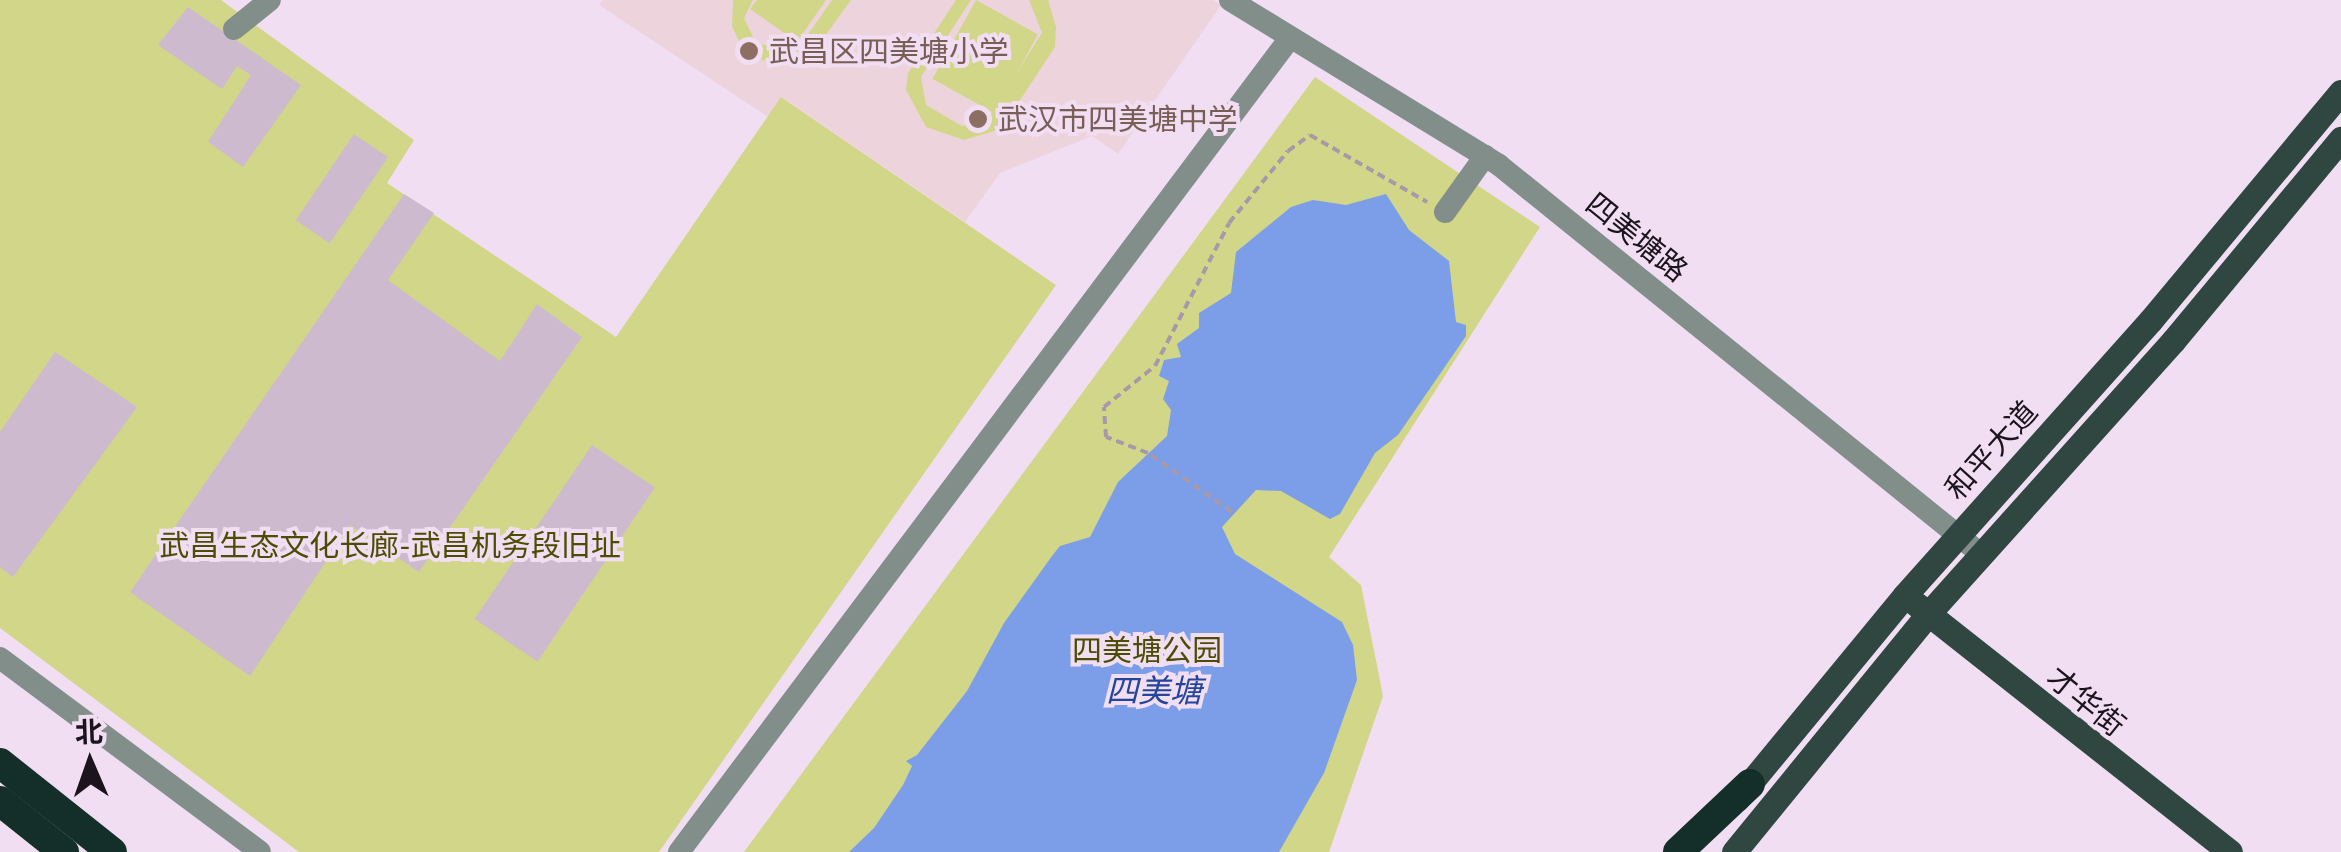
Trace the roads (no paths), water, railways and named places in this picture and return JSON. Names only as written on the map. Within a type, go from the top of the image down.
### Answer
[{"type":"highway","points":[[0,762],[112,852]]},
{"type":"highway","points":[[1678,852],[1750,784]]},
{"type":"highway","points":[[0,801],[64,852]]},
{"type":"main road","name":"和平大道","points":[[1691,852],[1905,595],[2150,321],[2341,92]]},
{"type":"main road","name":"和平大道","points":[[1734,852],[1928,614],[2341,139]]},
{"type":"main road","name":"才华街","points":[[1905,595],[2230,852]]},
{"type":"street","points":[[234,29],[270,0]]},
{"type":"street","name":"四美塘路","points":[[1230,0],[1485,156],[1981,554]]},
{"type":"street","points":[[679,852],[1290,38]]},
{"type":"street","points":[[1445,212],[1485,156]]},
{"type":"street","points":[[0,658],[260,852]]},
{"type":"water","name":"四美塘","points":[[1386,194],[1409,230],[1449,261],[1456,322],[1466,325],[1466,336],[1398,435],[1375,453],[1340,514],[1330,519],[1281,491],[1256,490],[1222,527],[1235,554],[1342,622],[1353,645],[1357,680],[1324,773],[1279,852],[849,852],[874,828],[903,785],[912,766],[906,761],[917,755],[967,691],[1004,623],[1052,556],[1060,546],[1090,537],[1118,482],[1167,436],[1171,410],[1163,399],[1169,381],[1159,376],[1164,360],[1181,357],[1177,344],[1199,328],[1199,313],[1231,293],[1236,252],[1291,207],[1313,200],[1346,205]]},
{"type":"place","name":"武昌区四美塘小学","points":[[749,51]]},
{"type":"place","name":"武汉市四美塘中学","points":[[978,119]]},
{"type":"park label","name":"武昌生态文化长廊-武昌机务段旧址","points":[[390,545]]},
{"type":"park label","name":"四美塘公园","points":[[1147,650]]}]
